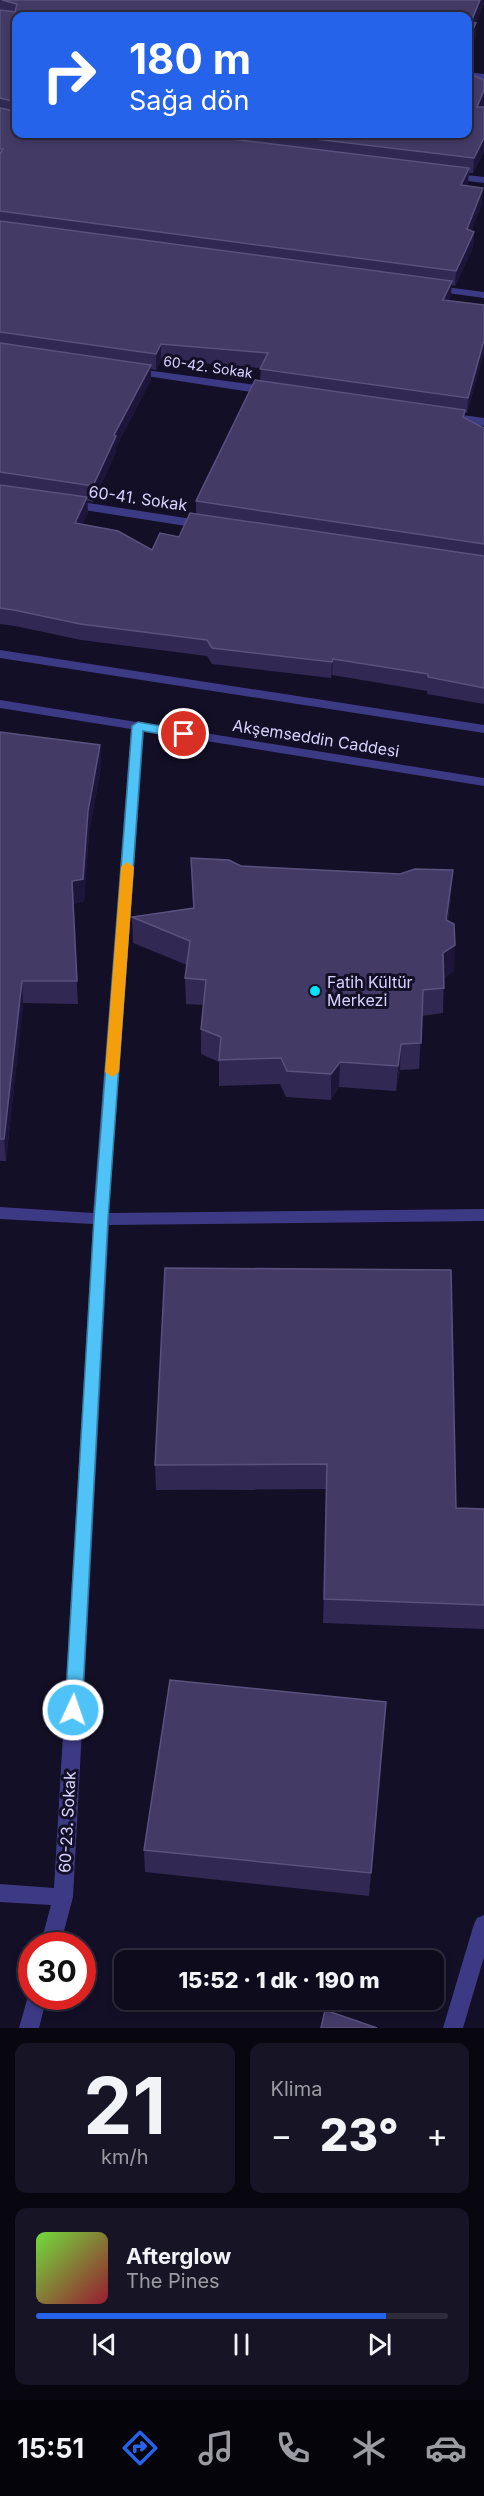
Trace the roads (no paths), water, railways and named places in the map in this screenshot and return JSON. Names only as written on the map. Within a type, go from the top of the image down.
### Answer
[{"type":"street","points":[[437,174],[484,180]]},
{"type":"street","points":[[413,286],[484,295]]},
{"type":"street","name":"60-42. Sokak","points":[[118,369],[283,393]]},
{"type":"street","points":[[437,415],[484,422]]},
{"type":"street","name":"60-41. Sokak","points":[[59,503],[213,526]]},
{"type":"street","name":"Akşemseddin Caddesi","points":[[0,654],[484,729]]},
{"type":"street","name":"Akşemseddin Caddesi","points":[[0,704],[484,782]]},
{"type":"street","name":"60-23. Sokak","points":[[54,1932],[63,1897],[101,1219],[138,726]]},
{"type":"street","points":[[0,1213],[101,1219],[484,1215]]},
{"type":"street","points":[[0,1893],[63,1897]]},
{"type":"street","points":[[453,2028],[484,1924]]},
{"type":"street","points":[[29,2028],[34,2010]]},
{"type":"place","name":"Fatih Kültür Merkezi","points":[[315,991]]}]
